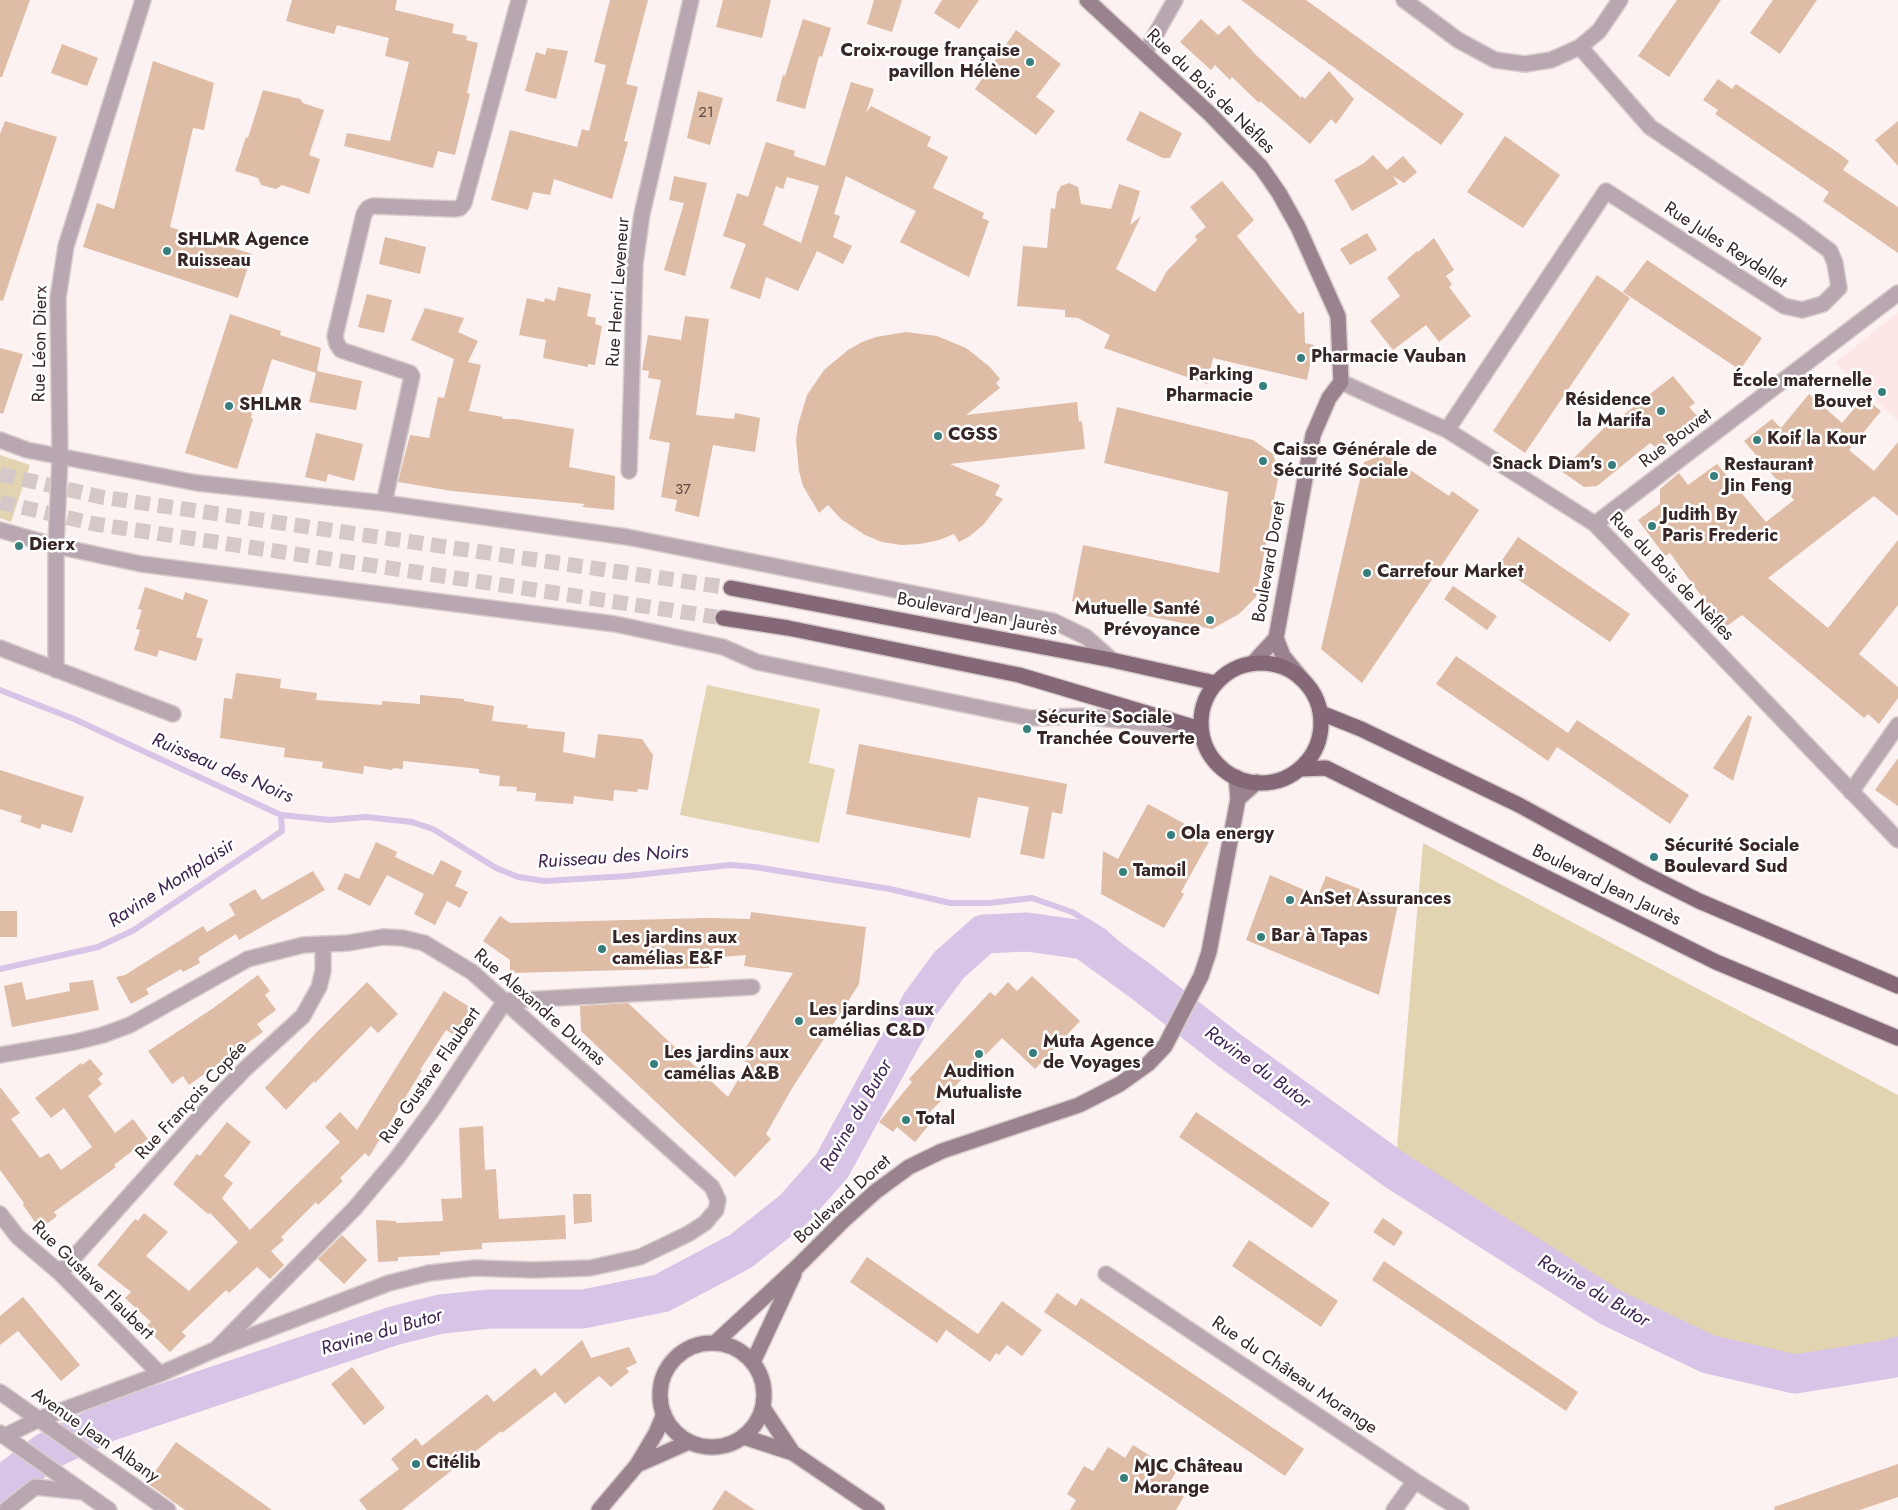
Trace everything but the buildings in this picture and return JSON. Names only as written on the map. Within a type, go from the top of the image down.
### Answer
[{"type":"main road","name":"Boulevard Jean Jaurès","points":[[731,588],[1112,660],[1215,683]]},
{"type":"main road","points":[[723,618],[788,628],[1019,675],[1200,729]]},
{"type":"main road","name":"Boulevard Jean Jaurès","points":[[1898,986],[1699,901],[1645,874],[1519,805],[1361,729],[1321,713],[1315,696],[1302,679],[1272,664],[1253,663],[1230,670],[1215,683],[1201,709],[1200,729],[1204,745],[1215,764],[1242,781],[1266,784],[1300,770],[1326,768],[1716,962],[1898,1038]]},
{"type":"main road","points":[[1300,770],[1311,756],[1318,742],[1321,713]]},
{"type":"street","name":"Rue Léon Dierx","points":[[56,670],[56,546],[60,457],[58,298],[66,246],[143,0]]},
{"type":"street","points":[[384,503],[412,376],[410,373],[341,350],[335,336],[364,214],[368,208],[373,206],[454,209],[460,208],[464,203],[519,0]]},
{"type":"street","name":"Rue Henri Leveneur","points":[[629,471],[636,264],[642,214],[691,0]]},
{"type":"street","name":"Rue du Bois de Nèfles","points":[[1087,0],[1211,115],[1260,167],[1279,193],[1298,227],[1338,316],[1341,382],[1447,430],[1595,524],[1898,840]]},
{"type":"street","points":[[1145,53],[1175,0]]},
{"type":"street","points":[[1404,0],[1458,40],[1495,60],[1525,64],[1551,60],[1580,47],[1599,30],[1620,0]]},
{"type":"street","name":"Rue Jules Reydellet","points":[[1447,430],[1606,191],[1784,306],[1802,310],[1823,304],[1839,288],[1835,263],[1830,252],[1795,225],[1650,127],[1580,47]]},
{"type":"street","name":"Rue Bouvet","points":[[1595,524],[1898,293]]},
{"type":"street","name":"Boulevard Doret","points":[[1302,679],[1283,656],[1276,638],[1313,435],[1329,398],[1341,382]]},
{"type":"street","points":[[0,440],[27,450],[197,482],[384,503],[627,537],[1053,621],[1086,637],[1112,660]]},
{"type":"street","points":[[0,530],[56,546],[141,564],[615,624],[723,647],[757,662],[1030,718],[1081,716],[1200,729]]},
{"type":"street","name":"Boulevard Doret","points":[[1253,663],[1276,638]]},
{"type":"street","points":[[0,648],[173,714]]},
{"type":"street","points":[[1851,792],[1898,725]]},
{"type":"street","name":"Boulevard Doret","points":[[716,1342],[798,1266],[844,1220],[875,1192],[909,1166],[942,1151],[1078,1105],[1120,1084],[1148,1064],[1164,1046],[1201,976],[1209,952],[1238,799],[1236,777]]},
{"type":"street","points":[[1238,799],[1257,782]]},
{"type":"street","name":"Rue Alexandre Dumas","points":[[0,1055],[74,1042],[103,1035],[130,1025],[248,959],[303,945],[348,943],[383,937],[403,938],[424,943],[472,972],[712,1187]]},
{"type":"street","name":"Rue François Copée","points":[[60,1273],[214,1100],[245,1069],[304,1016],[319,987],[323,971],[323,944]]},
{"type":"street","name":"Rue Gustave Flaubert","points":[[214,1350],[355,1208],[397,1158],[434,1108],[505,1001],[752,987]]},
{"type":"street","name":"Rue Gustave Flaubert","points":[[7,1438],[214,1350],[389,1283],[429,1273],[476,1268],[532,1270],[590,1268],[640,1257],[688,1234],[705,1223],[716,1210],[718,1200],[712,1187]]},
{"type":"street","name":"Rue Gustave Flaubert","points":[[0,1214],[18,1237],[60,1273],[160,1374]]},
{"type":"street","name":"Boulevard Doret","points":[[753,1362],[798,1266]]},
{"type":"street","name":"Rue du Château Morange","points":[[1106,1274],[1461,1510]]},
{"type":"street","points":[[716,1342],[730,1345],[743,1352],[753,1362],[761,1376],[765,1392],[763,1408],[756,1424],[744,1437],[731,1444],[717,1447],[702,1446],[689,1442],[674,1430],[664,1414],[660,1400],[660,1387],[664,1373],[673,1360],[685,1350],[700,1344],[716,1342]]},
{"type":"street","name":"Avenue Jean Albany","points":[[0,1392],[168,1510]]},
{"type":"street","points":[[763,1408],[793,1452]]},
{"type":"street","points":[[599,1510],[637,1465],[656,1433],[664,1414]]},
{"type":"street","points":[[744,1437],[793,1452],[877,1510]]},
{"type":"street","points":[[7,1438],[109,1510]]},
{"type":"street","points":[[637,1465],[689,1442]]},
{"type":"street","points":[[1394,1510],[1415,1481]]},
{"type":"street","points":[[6,1510],[35,1487],[87,1493]]},
{"type":"shaded area","name":"École maternelle Bouvet","points":[[1898,312],[1898,421],[1835,363]]},
{"type":"shaded area","points":[[0,455],[30,465],[11,522],[0,518]]},
{"type":"shaded area","points":[[707,685],[820,709],[809,763],[835,769],[819,843],[680,815]]},
{"type":"shaded area","points":[[1423,843],[1898,1095],[1898,1356],[1890,1359],[1795,1374],[1708,1354],[1610,1307],[1395,1170]]},
{"type":"waterway","name":"Ruisseau des Noirs","points":[[0,690],[74,719],[281,815],[330,820],[366,817],[412,822],[433,829],[496,868],[518,877],[545,881],[627,876],[730,865],[755,867],[890,889],[950,903],[989,903],[1032,898],[1072,912],[1103,931],[1121,947],[1142,982]]},
{"type":"waterway","name":"Ravine Montplaisir","points":[[0,969],[98,947],[134,930],[282,831],[281,815]]},
{"type":"waterway","name":"Ravine du Butor","points":[[0,1487],[46,1452],[108,1422],[393,1326],[441,1314],[489,1309],[583,1309],[662,1293],[741,1251],[794,1209],[832,1166],[921,1003],[949,965],[984,934],[1027,932],[1084,940],[1142,982],[1229,1050],[1395,1170],[1610,1307],[1708,1354],[1795,1374],[1890,1359],[1898,1356]]},
{"type":"tunnel","points":[[0,474],[101,497],[731,588]]},
{"type":"tunnel","points":[[0,502],[95,524],[723,618]]},
{"type":"place","name":"Croix-rouge française pavillon Hélène","points":[[1030,62]]},
{"type":"place","name":"SHLMR Agence Ruisseau","points":[[167,251]]},
{"type":"place","name":"Pharmacie Vauban","points":[[1301,358]]},
{"type":"place","name":"Parking Pharmacie","points":[[1263,386]]},
{"type":"place","name":"École maternelle Bouvet","points":[[1882,392]]},
{"type":"place","name":"SHLMR","points":[[229,406]]},
{"type":"place","name":"Résidence la Marifa","points":[[1661,411]]},
{"type":"place","name":"CGSS","points":[[938,436]]},
{"type":"place","name":"Koif la Kour","points":[[1757,440]]},
{"type":"place","name":"Caisse Générale de Sécurité Sociale","points":[[1263,461]]},
{"type":"place","name":"Snack Diam's","points":[[1612,465]]},
{"type":"place","name":"Restaurant Jin Feng","points":[[1714,476]]},
{"type":"place","name":"Judith By Paris Frederic","points":[[1652,526]]},
{"type":"place","name":"Dierx","points":[[19,546]]},
{"type":"place","name":"Carrefour Market","points":[[1367,573]]},
{"type":"place","name":"Mutuelle Santé Prévoyance","points":[[1210,620]]},
{"type":"place","name":"Sécurite Sociale Tranchée Couverte","points":[[1027,729]]},
{"type":"place","name":"Ola energy","points":[[1171,835]]},
{"type":"place","name":"Sécurité Sociale Boulevard Sud","points":[[1654,857]]},
{"type":"place","name":"Tamoil","points":[[1123,872]]},
{"type":"place","name":"AnSet Assurances","points":[[1290,900]]},
{"type":"place","name":"Bar à Tapas","points":[[1261,937]]},
{"type":"place","name":"Les jardins aux camélias E&F","points":[[602,949]]},
{"type":"place","name":"Les jardins aux camélias C&D","points":[[799,1021]]},
{"type":"place","name":"Muta Agence de Voyages","points":[[1033,1053]]},
{"type":"place","name":"Audition Mutualiste","points":[[979,1054]]},
{"type":"place","name":"Les jardins aux camélias A&B","points":[[654,1064]]},
{"type":"place","name":"Total","points":[[906,1120]]},
{"type":"place","name":"Citélib","points":[[416,1464]]},
{"type":"place","name":"MJC Château Morange","points":[[1124,1478]]}]
